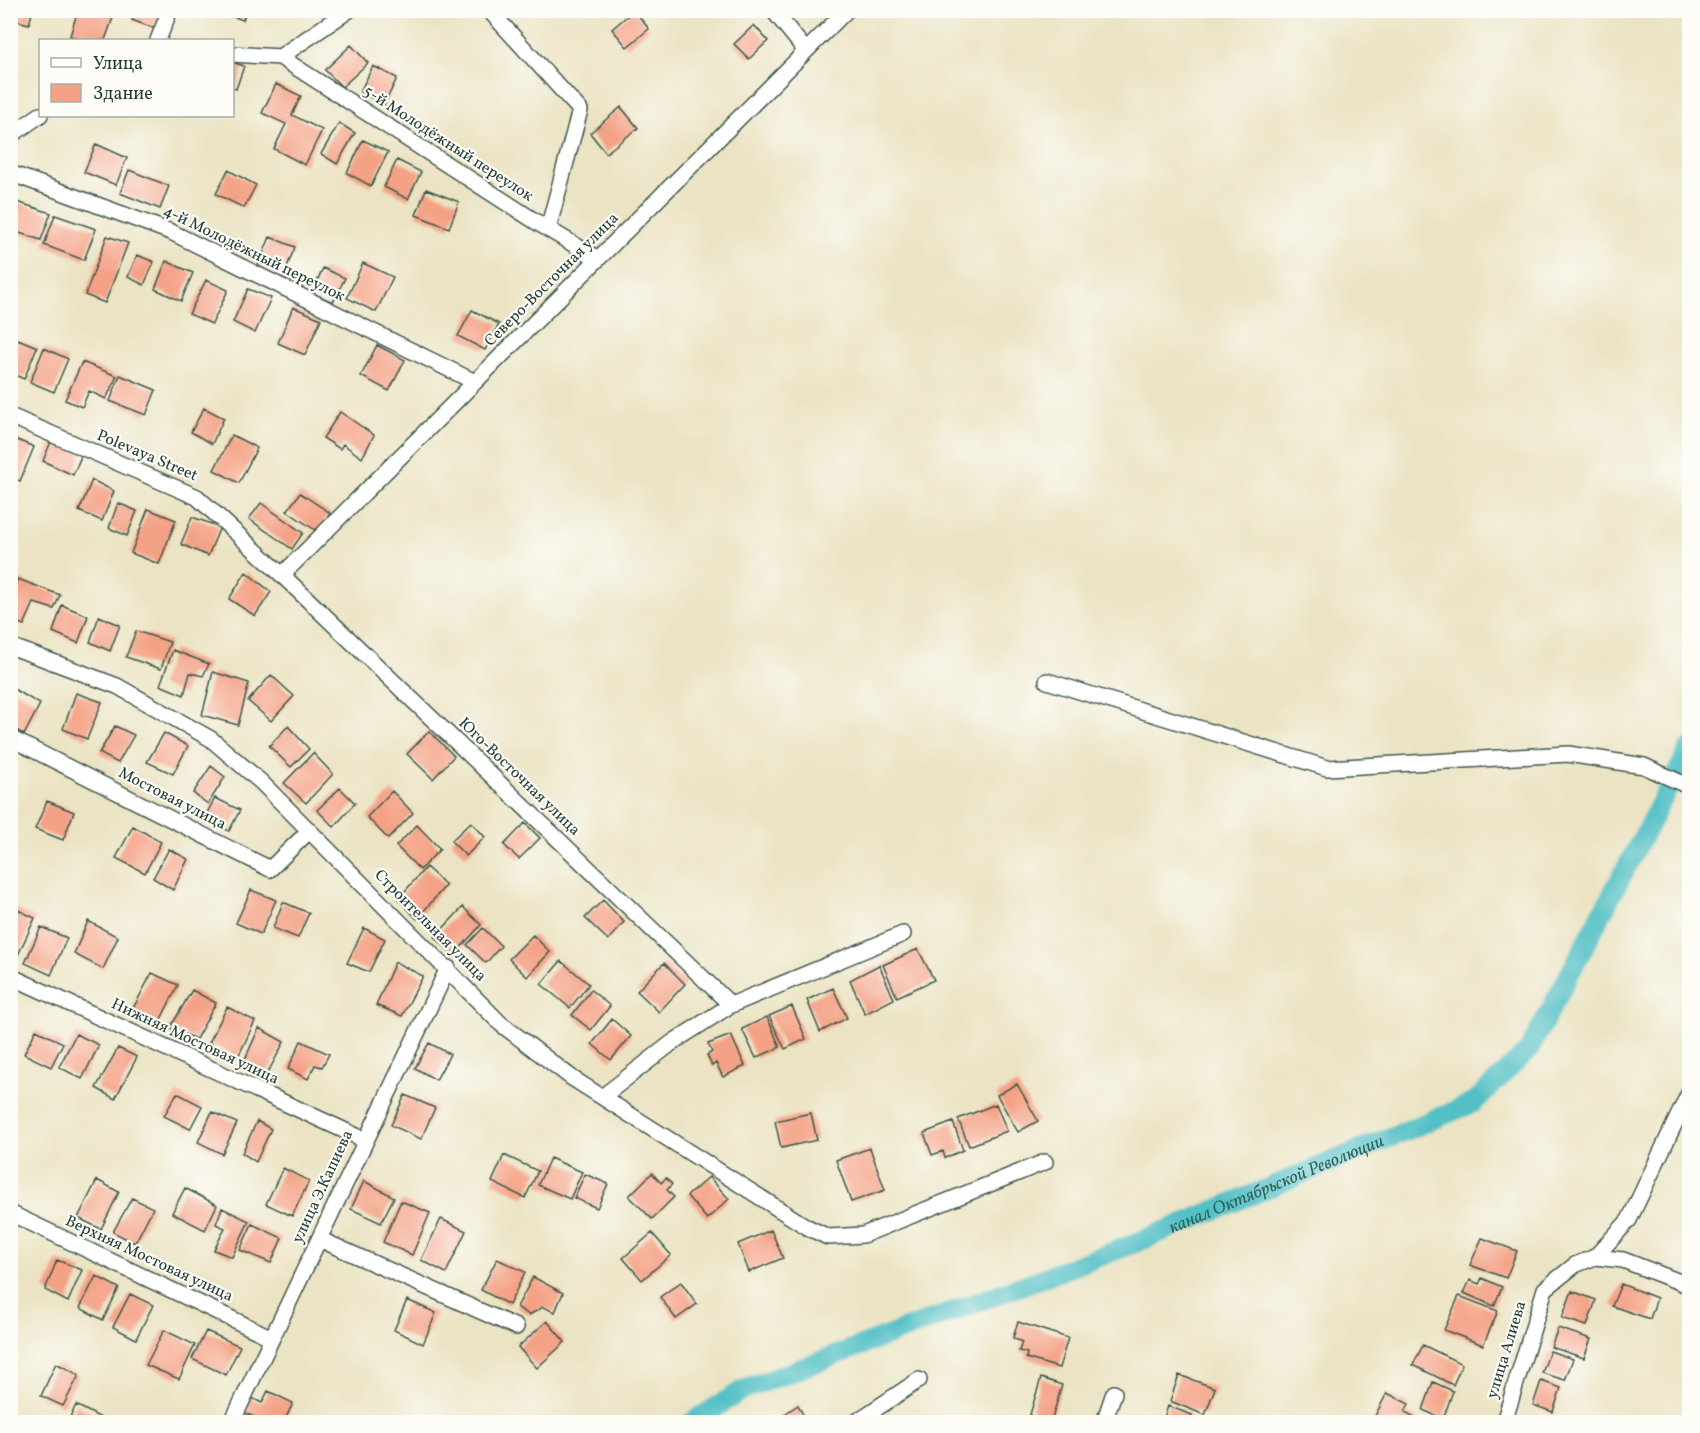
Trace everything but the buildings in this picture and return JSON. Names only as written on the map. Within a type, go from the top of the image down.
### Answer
[{"type":"street","points":[[158,39],[170,10]]},
{"type":"street","points":[[234,54],[280,57],[349,10]]},
{"type":"street","points":[[489,10],[580,110],[548,229]]},
{"type":"street","points":[[773,10],[806,51]]},
{"type":"street","name":"Северо-Восточная улица","points":[[282,574],[847,10]]},
{"type":"street","name":"5-й Молодёжный переулок","points":[[280,57],[598,259]]},
{"type":"street","points":[[10,136],[39,116]]},
{"type":"street","name":"4-й Молодёжный переулок","points":[[10,172],[171,232],[475,382]]},
{"type":"street","name":"Polevaya Street","points":[[10,416],[197,497],[282,574]]},
{"type":"street","name":"Юго-Восточная улица","points":[[282,574],[731,1005]]},
{"type":"street","name":"Строительная улица","points":[[10,646],[117,686],[211,739],[261,782],[448,968],[501,1024],[572,1078],[807,1227],[828,1237],[863,1235],[1045,1162]]},
{"type":"street","points":[[1047,681],[1327,768],[1568,754],[1644,766],[1689,787]]},
{"type":"street","name":"Мостовая улица","points":[[10,738],[270,869],[309,831]]},
{"type":"street","points":[[602,1097],[673,1042],[731,1005],[903,934]]},
{"type":"street","name":"улица Э.Капиева","points":[[239,1420],[272,1338],[448,968]]},
{"type":"street","name":"Нижняя Мостовая улица","points":[[10,976],[365,1140]]},
{"type":"street","points":[[1595,1257],[1629,1220],[1689,1091]]},
{"type":"street","name":"Верхняя Мостовая улица","points":[[10,1213],[272,1338]]},
{"type":"street","points":[[319,1239],[516,1328]]},
{"type":"street","points":[[1595,1257],[1623,1260],[1689,1286]]},
{"type":"street","name":"улица Алиева","points":[[1504,1422],[1545,1289],[1575,1265],[1595,1257]]},
{"type":"street","points":[[856,1422],[919,1380]]},
{"type":"street","points":[[1104,1422],[1114,1393]]},
{"type":"waterway","name":"канал Октябрьской Революции","points":[[692,1422],[743,1390],[1133,1244],[1473,1103],[1529,1050],[1690,748]]}]
